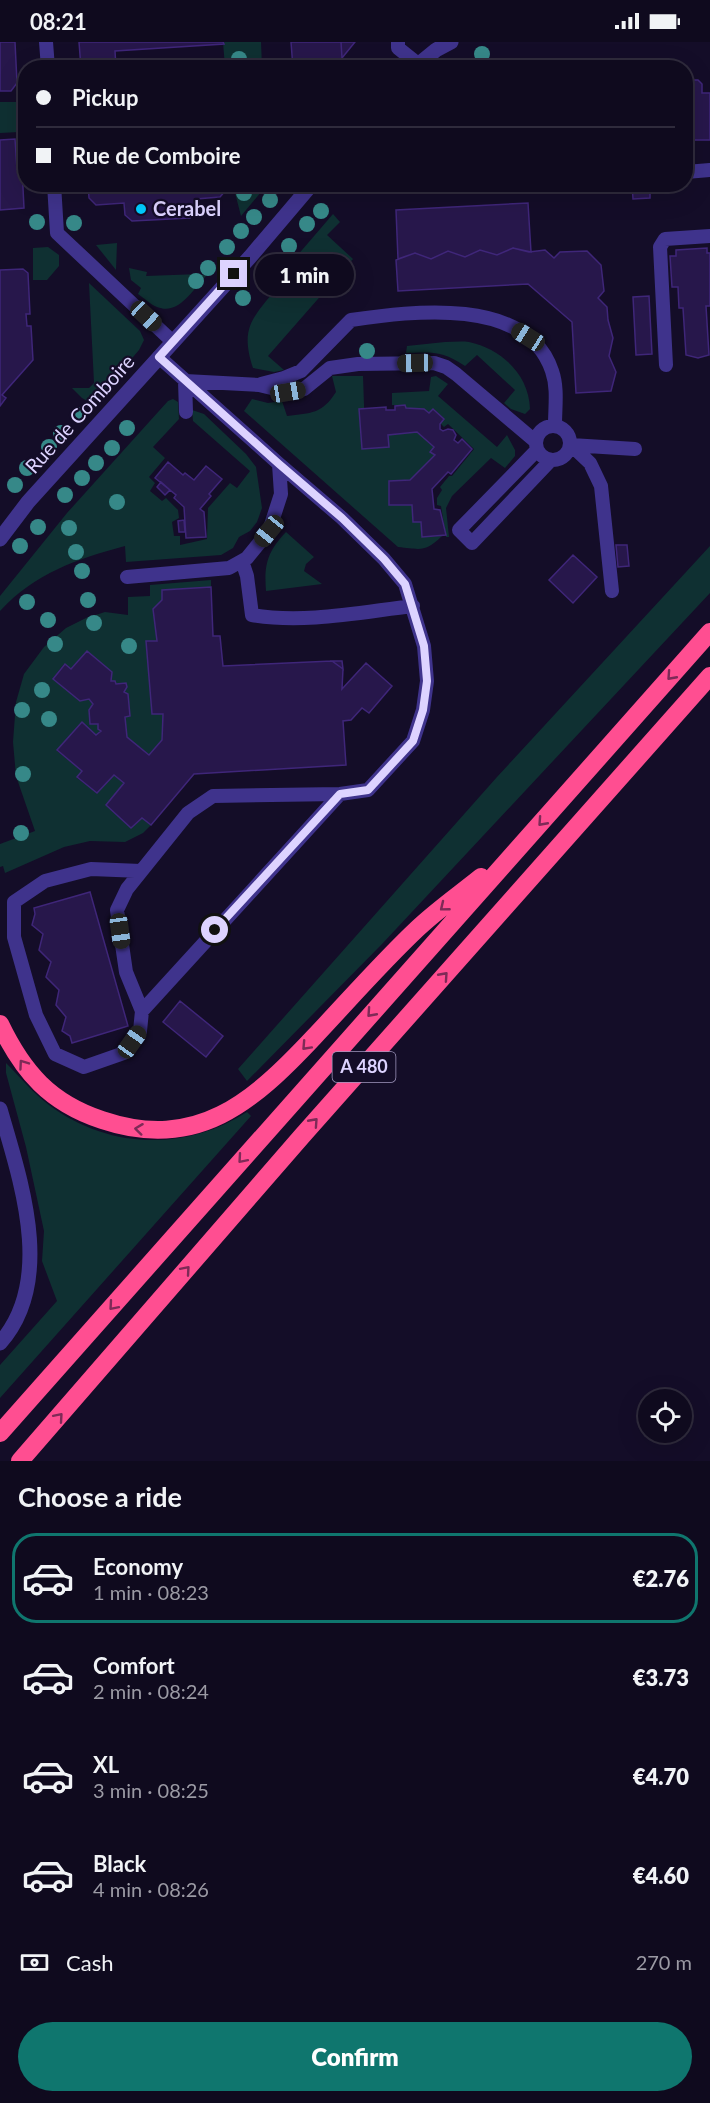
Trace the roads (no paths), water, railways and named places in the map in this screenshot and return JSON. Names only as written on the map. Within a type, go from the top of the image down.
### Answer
[{"type":"highway","name":"A 480","points":[[0,1433],[710,632]]},
{"type":"highway","name":"A 480","points":[[20,1461],[302,1136],[710,675]]},
{"type":"highway","points":[[0,1024],[27,1071],[54,1097],[73,1109],[119,1126],[142,1130],[187,1127],[211,1120],[238,1107],[281,1072],[418,928],[522,844]]},
{"type":"street","points":[[422,60],[436,46],[451,42]]},
{"type":"street","name":"Rue de Comboire","points":[[0,539],[28,502],[305,192]]},
{"type":"street","points":[[0,529],[28,502]]},
{"type":"street","points":[[0,1109],[17,1166],[27,1213],[30,1263],[28,1282],[15,1323],[0,1343]]},
{"type":"lane","points":[[46,42],[47,60]]},
{"type":"lane","points":[[398,42],[398,48],[410,60]]},
{"type":"lane","points":[[693,172],[710,171]]},
{"type":"lane","points":[[54,192],[57,232],[173,342]]},
{"type":"lane","points":[[666,365],[660,247],[665,239],[710,236]]},
{"type":"lane","points":[[259,385],[301,371],[351,320],[430,313],[472,314],[507,323],[528,337],[543,352],[552,369],[556,386],[555,425]]},
{"type":"lane","points":[[141,871],[91,869],[45,881],[14,902],[14,937],[36,1015],[55,1054],[84,1067],[124,1053],[140,1031],[142,1011],[126,972],[117,910],[127,889],[188,813],[213,796],[340,794],[368,790],[413,741],[423,710],[427,681],[424,646],[405,584],[384,559],[342,518],[159,357]]},
{"type":"lane","points":[[185,381],[259,385],[288,392],[304,389],[330,368],[358,364],[434,363],[456,374],[536,445],[543,457],[551,460],[560,459],[568,453],[571,445],[564,428],[555,425],[546,426],[539,432],[536,445],[459,531],[472,543],[551,460]]},
{"type":"lane","points":[[185,381],[186,412]]},
{"type":"lane","points":[[571,445],[635,449]]},
{"type":"lane","points":[[571,445],[590,463],[601,486],[612,591]]},
{"type":"lane","points":[[127,577],[229,568],[247,558],[269,531],[282,494],[279,464]]},
{"type":"lane","points":[[242,561],[247,576],[252,615],[276,619],[348,614],[413,606]]},
{"type":"lane","points":[[142,1011],[340,794]]},
{"type":"place","name":"Cerabel","points":[[141,209]]}]
